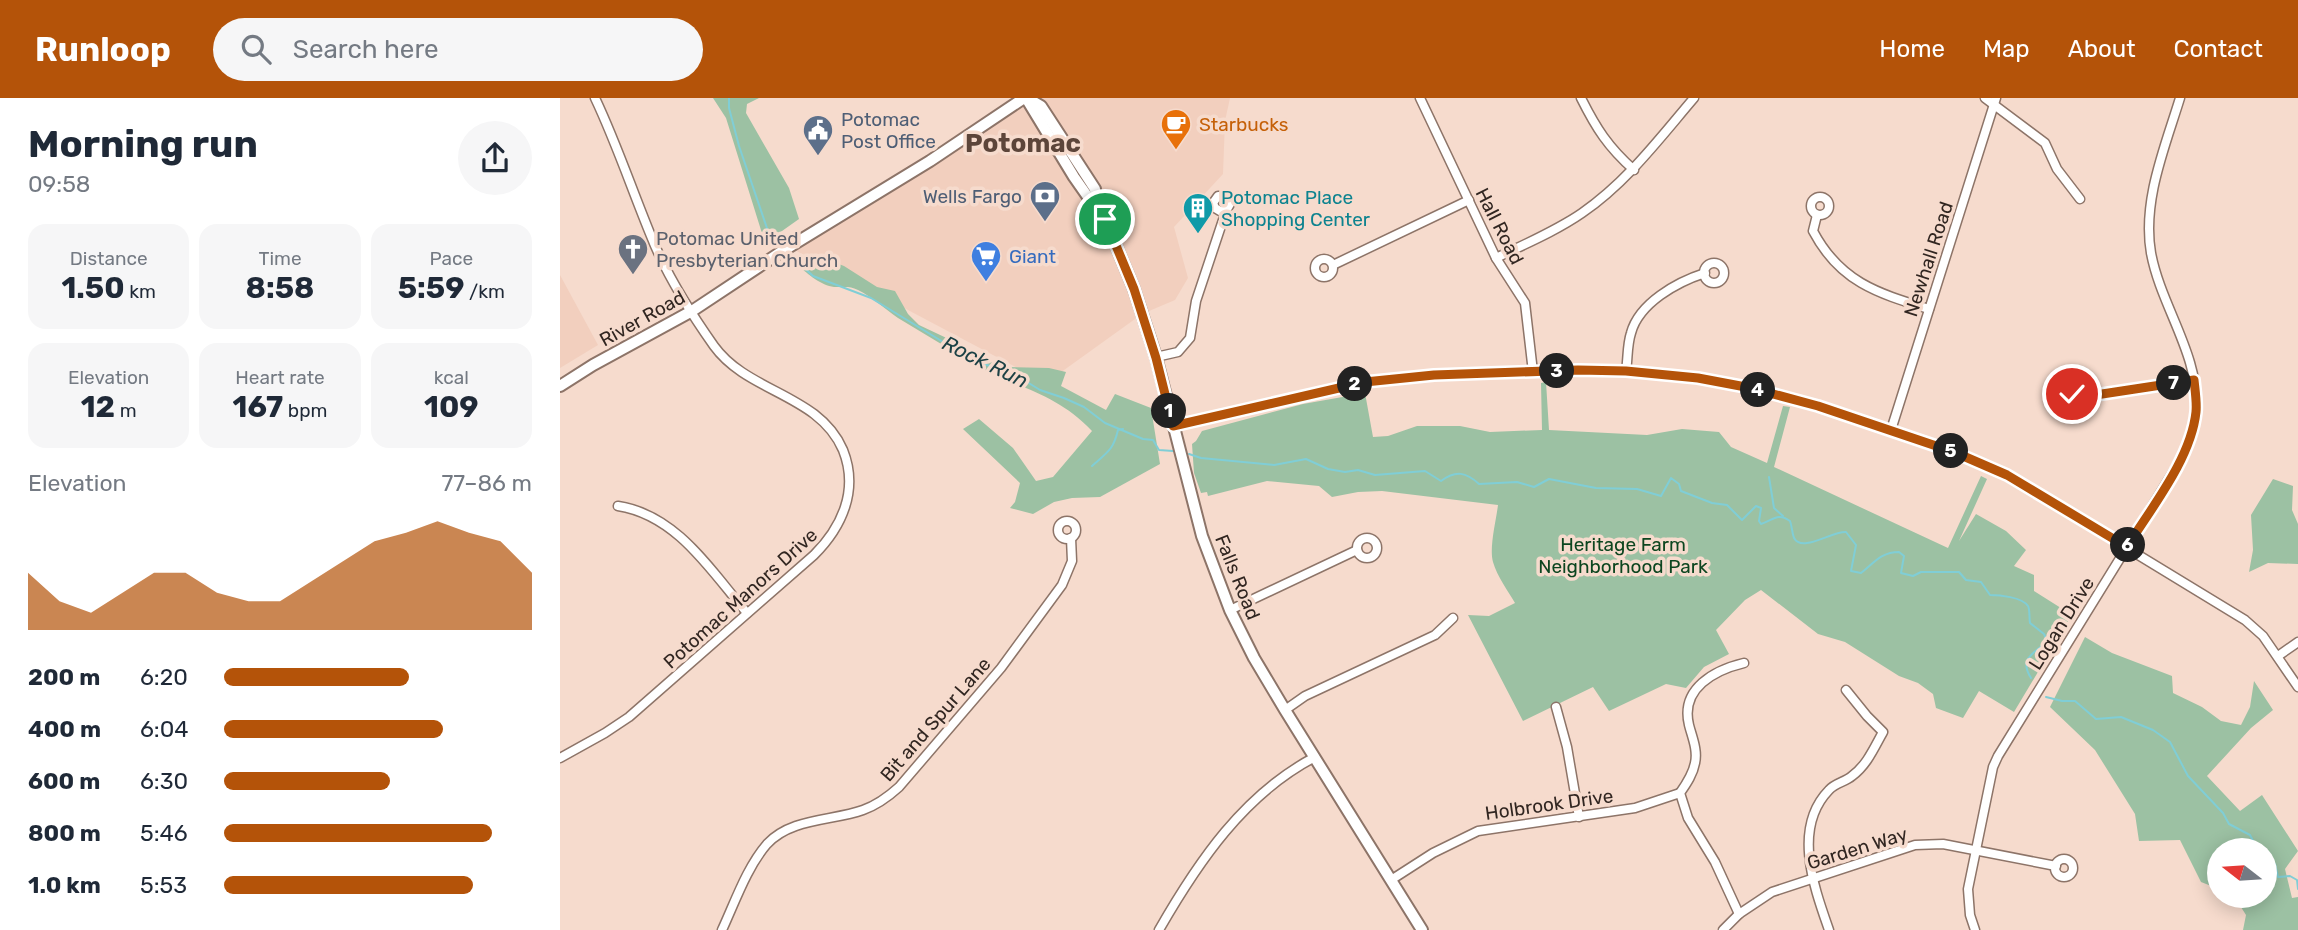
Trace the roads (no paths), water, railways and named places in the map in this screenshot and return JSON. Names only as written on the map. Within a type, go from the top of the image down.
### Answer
[{"type":"main road","name":"River Road","points":[[560,386],[593,365],[692,312],[781,252],[930,161],[1025,98]]},
{"type":"main road","name":"Falls Road","points":[[1025,98],[1074,177],[1105,219],[1134,289],[1156,358],[1202,536],[1230,611],[1285,710],[1422,930]]},
{"type":"street","name":"Potomac Manors Drive","points":[[560,758],[629,717],[830,539],[848,498],[848,468],[843,451],[826,423],[808,408],[752,380],[730,364],[692,312],[658,252],[595,98]]},
{"type":"street","name":"Hall Road","points":[[1420,98],[1496,258],[1525,303],[1533,372]]},
{"type":"street","points":[[1581,98],[1604,140],[1634,170]]},
{"type":"street","points":[[1496,258],[1580,215],[1634,170],[1694,98]]},
{"type":"street","points":[[1985,98],[1995,101],[2045,143],[2057,169],[2080,199]]},
{"type":"street","name":"Logan Drive","points":[[1975,930],[1968,903],[1975,849],[1998,755],[2177,466],[2187,446],[2196,410],[2194,380],[2186,348],[2163,292],[2151,252],[2150,206],[2180,98]]},
{"type":"street","name":"Newhall Road","points":[[1891,430],[1995,101]]},
{"type":"street","points":[[1333,265],[1469,200]]},
{"type":"street","points":[[1156,358],[1178,352],[1190,338],[1196,300],[1226,211]]},
{"type":"street","points":[[1816,215],[1813,232],[1823,251],[1839,266],[1870,290],[1929,309]]},
{"type":"street","points":[[1626,371],[1630,335],[1642,312],[1688,278],[1705,273]]},
{"type":"street","points":[[1173,426],[1365,382],[1434,375],[1626,371],[1698,378],[1751,388],[1891,430],[1954,452],[2007,475],[2245,620],[2263,636],[2298,687]]},
{"type":"street","points":[[2054,384],[2072,394],[2089,396],[2194,380]]},
{"type":"street","points":[[618,506],[647,513],[673,530],[747,613]]},
{"type":"street","name":"Bit and Spur Lane","points":[[722,930],[755,863],[777,836],[812,821],[863,810],[885,799],[899,787],[1004,665],[1062,585],[1072,561],[1071,538]]},
{"type":"street","points":[[1230,611],[1357,550]]},
{"type":"street","points":[[1285,710],[1306,696],[1435,635],[1452,618]]},
{"type":"street","points":[[2278,656],[2298,642]]},
{"type":"street","points":[[1739,914],[1715,862],[1688,818],[1681,793],[1690,779],[1696,761],[1687,717],[1692,694],[1698,685],[1722,668],[1744,663]]},
{"type":"street","points":[[1829,930],[1808,846],[1810,825],[1815,809],[1829,790],[1863,768],[1883,732],[1846,690]]},
{"type":"street","points":[[1556,707],[1567,747],[1579,817]]},
{"type":"street","points":[[1158,930],[1190,875],[1222,833],[1266,792],[1300,765],[1315,757]]},
{"type":"street","name":"Holbrook Drive","points":[[1391,880],[1433,853],[1478,831],[1635,808],[1681,793]]},
{"type":"street","name":"Garden Way","points":[[1723,930],[1739,914],[1772,892],[1915,845],[1943,844],[2056,866]]},
{"type":"waterway","name":"Rock Run","points":[[729,98],[739,146],[771,240]]},
{"type":"waterway","name":"Rock Run","points":[[799,263],[813,276],[871,298],[971,359],[1019,377],[1040,390],[1084,407],[1105,423],[1143,439],[1153,440],[1159,450],[1173,451]]},
{"type":"waterway","points":[[1092,466],[1112,447],[1118,430],[1123,429]]},
{"type":"waterway","name":"Rock Run","points":[[1189,454],[1201,458],[1274,465],[1306,459],[1328,469],[1345,472],[1358,470],[1375,475],[1425,471],[1441,481],[1451,475],[1461,474],[1479,484],[1517,482],[1534,487],[1549,479],[1596,488],[1637,489],[1661,496],[1671,478],[1679,484],[1681,491],[1712,503],[1727,505],[1742,520],[1756,506],[1761,508],[1761,524],[1776,518],[1786,518],[1790,521],[1794,538],[1798,542],[1810,542],[1846,532],[1856,545],[1851,571],[1861,573],[1882,556],[1899,552],[1904,556],[1901,573],[1913,576],[1921,572],[1959,572],[1966,580],[1981,582],[1990,595],[2021,600],[2029,607],[2030,623],[2044,634],[2047,641],[2027,660],[2027,671],[2031,678]]},
{"type":"waterway","points":[[1769,477],[1774,508],[1783,516]]},
{"type":"waterway","name":"Rock Run","points":[[2046,697],[2075,701],[2096,719],[2121,717],[2153,730],[2170,742],[2188,776],[2223,813],[2229,824],[2252,838]]},
{"type":"waterway","name":"Rock Run","points":[[2277,873],[2278,877],[2290,876],[2297,880],[2298,889]]},
{"type":"place","name":"Starbucks","points":[[1176,151]]},
{"type":"place","name":"Potomac Post Office","points":[[818,157]]},
{"type":"place","name":"Wells Fargo","points":[[1045,223]]},
{"type":"place","name":"Potomac Place Shopping Center","points":[[1198,235]]},
{"type":"place","name":"Potomac United Presbyterian Church","points":[[633,276]]},
{"type":"place","name":"Giant","points":[[986,283]]},
{"type":"district","name":"Potomac","points":[[1023,143]]},
{"type":"park label","name":"Heritage Farm Neighborhood Park","points":[[1623,555]]}]
